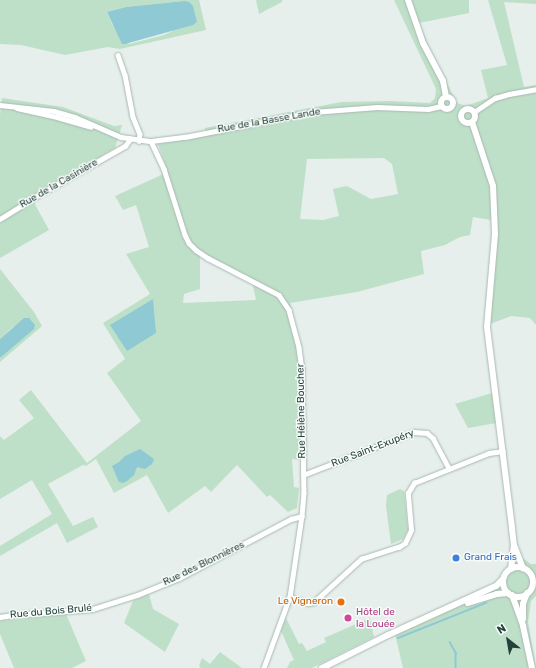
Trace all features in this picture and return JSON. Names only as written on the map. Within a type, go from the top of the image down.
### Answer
[{"type":"street","points":[[408,0],[423,43],[443,81],[446,97]]},
{"type":"street","points":[[118,54],[125,75],[133,117],[140,134],[139,141]]},
{"type":"street","points":[[463,113],[470,110],[474,112],[495,98],[536,89]]},
{"type":"street","points":[[446,97],[451,98],[452,106]]},
{"type":"street","points":[[446,97],[442,100],[441,106],[446,110],[452,106]]},
{"type":"street","name":"Rue de la Basse Lande","points":[[3,105],[54,111],[75,118],[98,129],[121,137],[139,141],[185,137],[313,112],[377,107],[428,109],[441,106]]},
{"type":"street","points":[[452,106],[463,113]]},
{"type":"street","points":[[322,668],[388,635],[442,612],[496,586],[511,569],[514,545],[486,321],[495,234],[493,186],[472,122],[475,119],[474,112]]},
{"type":"street","points":[[463,113],[462,119],[465,122],[472,122]]},
{"type":"street","points":[[118,149],[121,137]]},
{"type":"street","name":"Rue de la Casinière","points":[[0,219],[127,145],[130,139]]},
{"type":"street","name":"Rue Hélène Boucher","points":[[151,141],[164,169],[185,235],[189,243],[208,258],[279,295],[289,310],[302,369],[302,516],[290,597],[264,668]]},
{"type":"street","name":"Rue Saint-Exupéry","points":[[303,476],[414,432],[427,434],[433,438],[449,468]]},
{"type":"street","points":[[290,597],[308,603],[314,602],[361,559],[399,547],[405,543],[411,530],[408,500],[409,489],[414,483],[489,453],[503,450]]},
{"type":"street","name":"Rue des Blonnières","points":[[103,606],[179,578],[291,519],[302,516]]},
{"type":"street","points":[[514,545],[525,569],[534,582],[527,593],[523,604],[523,626]]},
{"type":"street","points":[[511,569],[536,569]]},
{"type":"street","points":[[503,579],[504,586],[510,594],[523,626],[532,668]]},
{"type":"street","points":[[442,612],[497,594],[520,596],[527,593]]},
{"type":"street","name":"Rue du Bois Brulé","points":[[0,617],[74,611],[103,606]]},
{"type":"green space","points":[[0,0],[199,0],[206,30],[120,49],[108,47],[65,55],[21,45],[0,44]],"holes":[[[184,1],[179,28],[164,35],[129,44],[112,24],[107,12],[126,7]]]},
{"type":"green space","points":[[256,0],[282,0],[282,2],[259,14]]},
{"type":"green space","points":[[394,0],[469,0],[469,13],[419,23],[431,52],[457,103],[466,106],[488,98],[481,70],[507,65],[488,0],[536,0],[536,4],[504,2],[524,87],[536,85],[536,325],[530,318],[511,316],[490,324],[497,248],[497,221],[473,217],[470,235],[460,237],[445,245],[421,251],[424,274],[357,292],[290,303],[306,370],[297,371],[300,460],[292,459],[294,487],[299,488],[297,508],[288,512],[270,495],[267,497],[237,465],[211,492],[205,486],[168,513],[147,475],[114,493],[96,459],[86,466],[83,465],[48,484],[73,526],[93,517],[98,527],[67,543],[57,523],[0,556],[0,546],[52,514],[32,480],[0,499],[0,436],[4,440],[34,418],[19,400],[31,390],[87,463],[141,421],[107,373],[125,359],[103,323],[150,294],[126,254],[149,247],[136,205],[123,210],[115,196],[168,172],[158,144],[205,136],[205,128],[341,102],[390,101],[430,103],[435,98],[436,89]],"holes":[[[384,158],[392,164],[398,194],[371,199],[347,186],[333,189],[339,216],[323,220],[300,219],[307,159]],[[200,256],[252,281],[256,300],[183,303],[184,294],[200,289]]]},
{"type":"green space","points":[[2,98],[63,107],[114,126],[122,125],[115,148],[31,197],[49,230],[0,258],[0,115]]},
{"type":"green space","points":[[0,269],[34,312],[42,326],[0,362],[0,358],[12,346],[14,326],[0,339]]},
{"type":"green space","points":[[492,393],[496,423],[468,428],[455,404]]},
{"type":"green space","points":[[400,489],[404,491],[408,530],[403,539],[391,544],[386,506],[387,495]]},
{"type":"green space","points":[[524,559],[531,564],[536,564],[536,596],[531,601],[528,622],[536,668],[403,668],[394,630],[497,585],[506,569]]},
{"type":"green space","points":[[149,594],[153,609],[179,624],[165,652],[124,623],[133,601]]},
{"type":"green space","points":[[66,614],[86,661],[72,668],[14,668],[0,634],[0,621]]},
{"type":"green space","points":[[286,618],[299,644],[302,643],[307,651],[326,642],[324,638],[370,618],[374,637],[312,668],[287,668],[290,662],[294,660],[281,631]]},
{"type":"green space","points":[[220,652],[242,668],[201,668],[199,666],[202,658],[210,664]]},
{"type":"water","points":[[184,1],[189,2],[193,6],[197,22],[193,25],[125,44],[122,44],[107,12],[126,7]]},
{"type":"water","points":[[153,299],[156,333],[127,351],[110,325]]},
{"type":"water","points":[[24,318],[29,318],[35,325],[34,329],[0,358],[0,339]]},
{"type":"water","points":[[140,449],[154,459],[152,464],[145,469],[137,467],[134,475],[127,481],[123,483],[119,482],[112,466],[125,456]]},
{"type":"waterway","points":[[398,638],[486,603]]},
{"type":"waterway","points":[[450,642],[456,653],[456,668]]},
{"type":"place","name":"Grand Frais","points":[[456,558]]},
{"type":"place","name":"Le Vigneron","points":[[341,602]]},
{"type":"place","name":"Hôtel de la Louée","points":[[348,618]]}]
